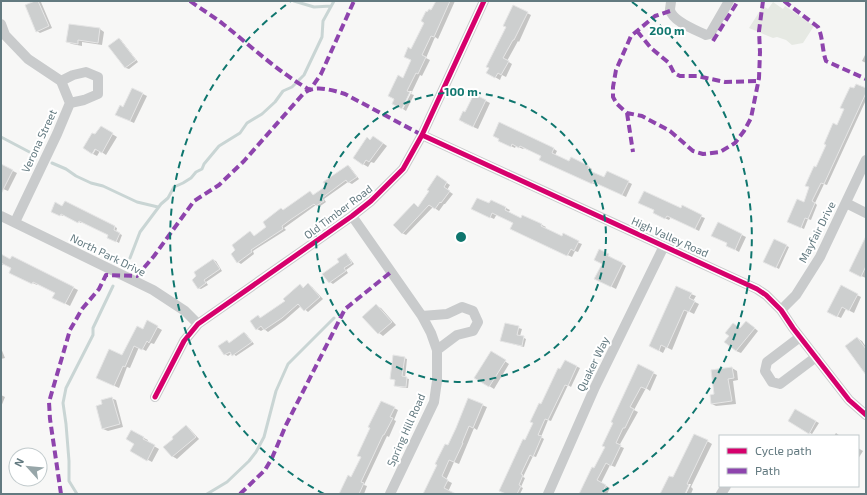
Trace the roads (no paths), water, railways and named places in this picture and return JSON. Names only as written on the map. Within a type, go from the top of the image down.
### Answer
[{"type":"street","name":"Old Timber Road","points":[[155,397],[184,341],[198,324],[352,216],[371,201],[403,169],[422,135],[484,1]]},
{"type":"street","points":[[672,1],[670,8],[672,16],[678,21],[706,34],[710,34],[729,1]]},
{"type":"street","points":[[1,24],[5,35],[28,59],[61,81],[73,75],[86,72],[98,78],[98,94],[84,100],[70,103]]},
{"type":"street","name":"Verona Street","points":[[14,222],[57,134],[70,103],[61,81]]},
{"type":"street","name":"High Valley Road","points":[[422,135],[757,289],[766,295],[781,310],[849,400],[866,415]]},
{"type":"street","name":"Mayfair Drive","points":[[781,310],[796,295],[820,257],[866,160]]},
{"type":"street","points":[[846,203],[866,213]]},
{"type":"street","name":"North Park Drive","points":[[1,216],[152,290],[185,312],[198,324]]},
{"type":"street","name":"Spring Hill Road","points":[[352,216],[422,316],[431,333],[436,350],[437,381],[434,402],[390,494]]},
{"type":"street","name":"Quaker Way","points":[[548,494],[595,387],[664,246]]},
{"type":"street","points":[[422,316],[447,314],[462,307],[473,311],[478,322],[473,331],[457,335],[436,350]]},
{"type":"street","points":[[800,337],[767,362],[765,371],[772,382],[780,384],[816,357]]},
{"type":"waterway","points":[[294,1],[314,7],[331,6]]},
{"type":"waterway","points":[[130,258],[140,232],[161,204],[168,198],[174,187],[191,178],[196,172],[202,169],[204,164],[219,146],[240,133],[247,123],[262,114],[275,102],[283,91],[292,87],[304,75],[322,37],[323,21],[334,1]]},
{"type":"waterway","points":[[1,137],[37,156]]},
{"type":"waterway","points":[[52,163],[91,183],[103,186],[137,202],[158,207]]},
{"type":"waterway","points":[[77,494],[69,481],[69,461],[63,403],[66,388],[93,335],[93,328],[113,286]]},
{"type":"waterway","points":[[207,494],[227,482],[249,461],[256,452],[264,437],[276,391],[288,364],[334,318]]}]
